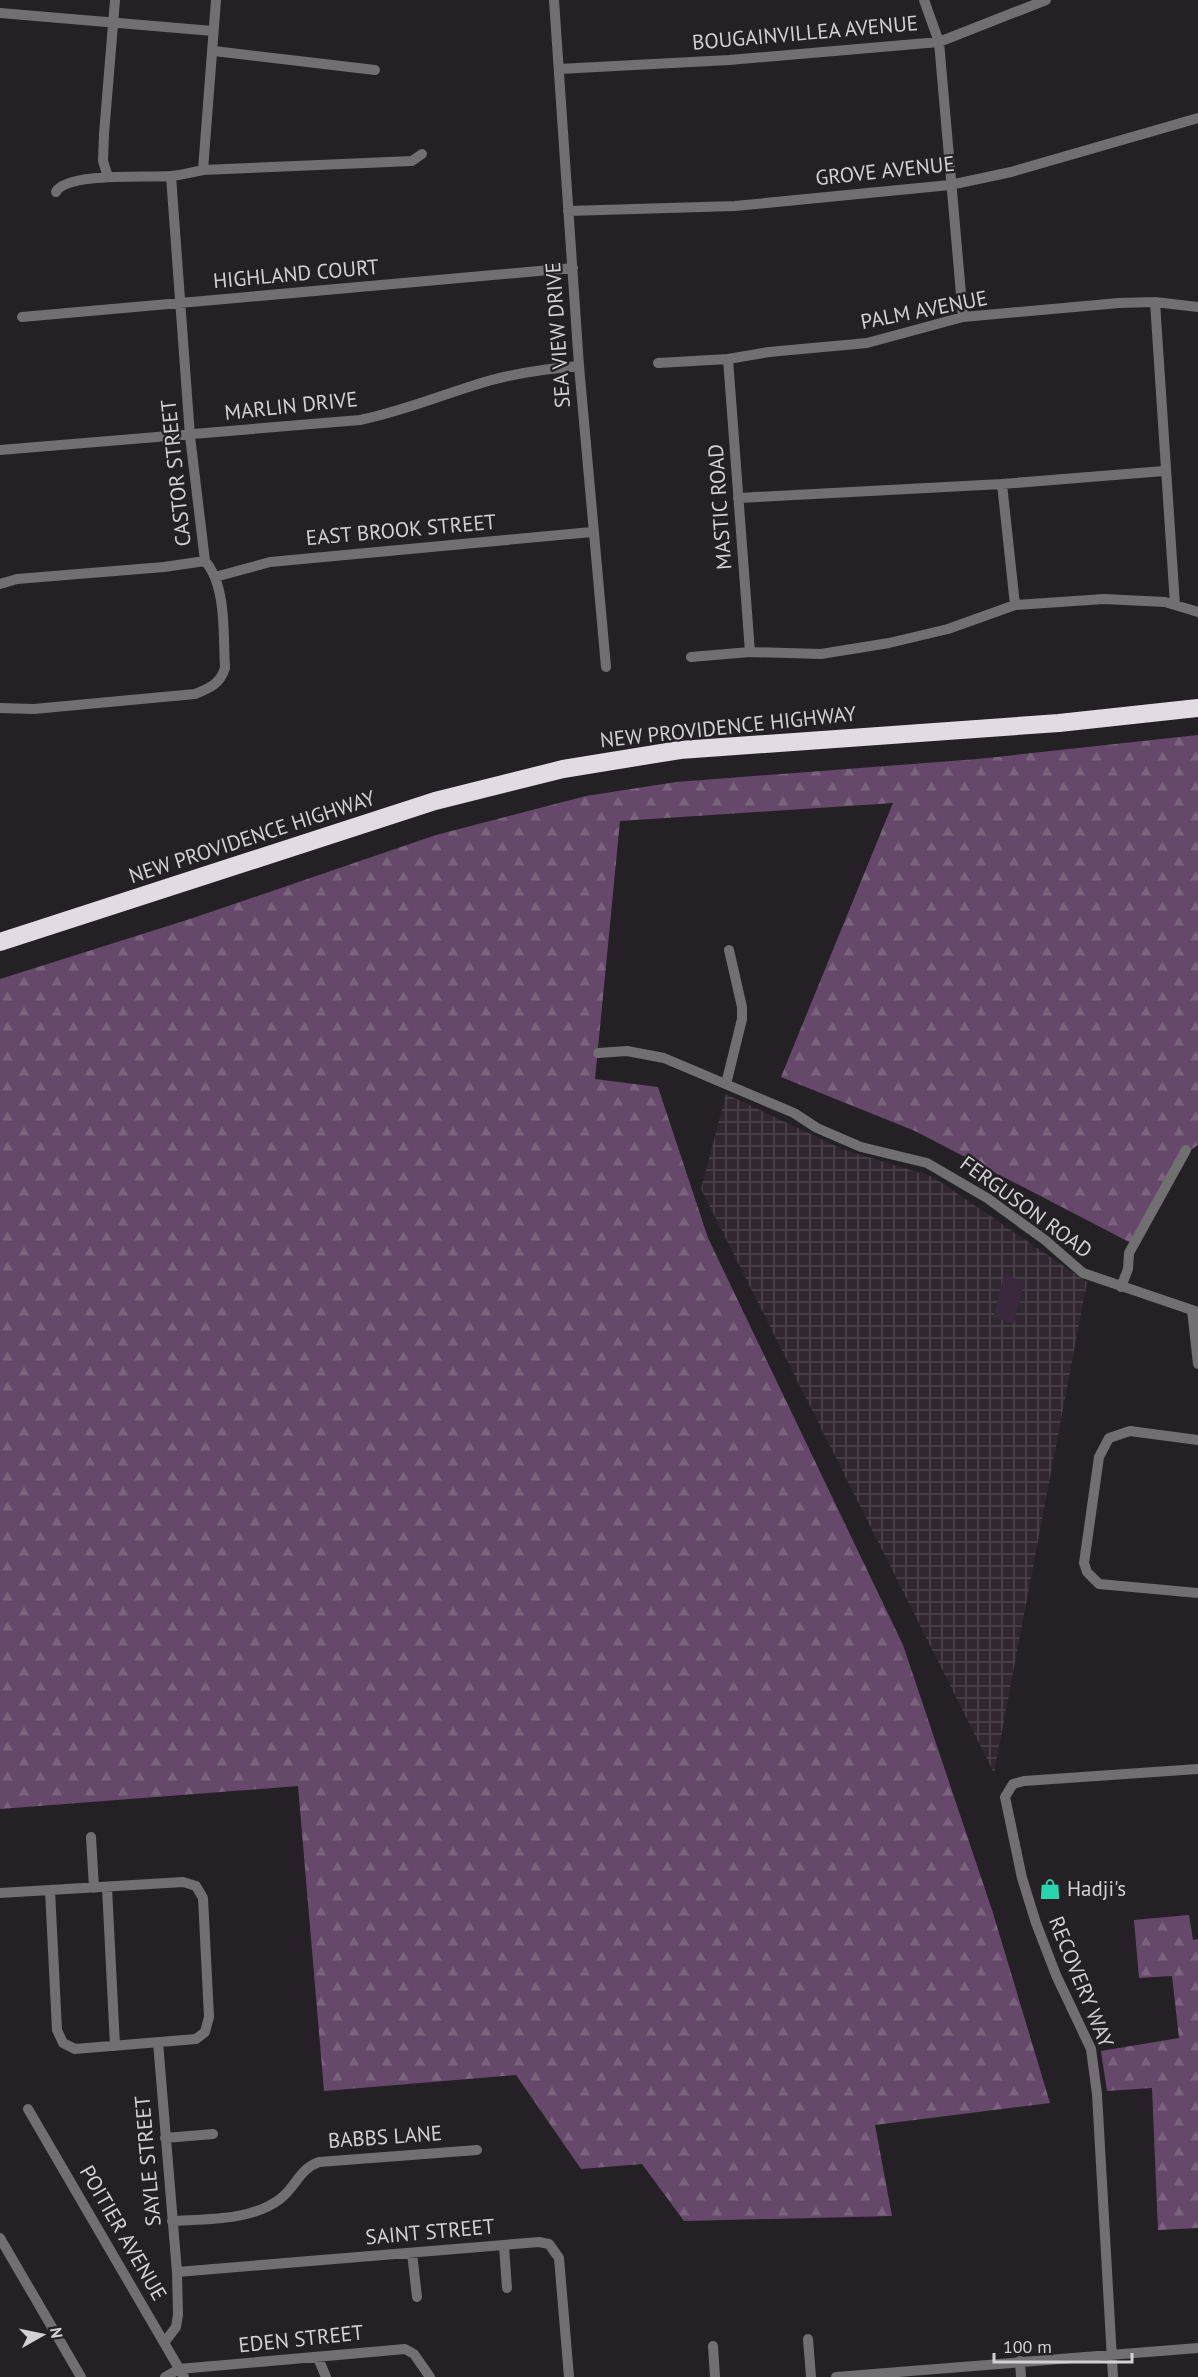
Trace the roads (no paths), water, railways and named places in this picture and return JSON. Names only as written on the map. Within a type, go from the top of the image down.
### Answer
[{"type":"highway","name":"NEW PROVIDENCE HIGHWAY","points":[[0,942],[435,801],[575,767],[639,755],[760,743],[1059,723],[1198,708]]},
{"type":"street","points":[[108,177],[103,161],[115,0]]},
{"type":"street","points":[[204,170],[216,0]]},
{"type":"street","name":"SEA VIEW DRIVE","points":[[554,0],[579,366],[592,532],[606,667]]},
{"type":"street","points":[[924,0],[939,42],[963,317]]},
{"type":"street","name":"BOUGAINVILLEA AVENUE","points":[[559,69],[729,60],[939,42],[1046,0]]},
{"type":"street","points":[[0,13],[213,31]]},
{"type":"street","points":[[214,51],[375,70]]},
{"type":"street","name":"GROVE AVENUE","points":[[568,211],[734,207],[951,185],[1006,174],[1198,118]]},
{"type":"street","points":[[56,192],[66,184],[108,177],[171,176],[204,170],[412,161],[422,154]]},
{"type":"street","name":"CASTOR STREET","points":[[0,708],[34,709],[195,694],[216,684],[225,668],[221,609],[215,577],[204,561],[190,436],[171,176]]},
{"type":"street","name":"HIGHLAND COURT","points":[[22,317],[573,268]]},
{"type":"street","points":[[1155,302],[1164,471],[1175,604]]},
{"type":"street","name":"PALM AVENUE","points":[[658,363],[728,359],[769,352],[867,343],[963,317],[1155,302],[1198,307]]},
{"type":"street","name":"MASTIC ROAD","points":[[728,359],[750,652]]},
{"type":"street","name":"MARLIN DRIVE","points":[[0,450],[190,436],[360,420],[393,413],[476,384],[548,368],[579,366]]},
{"type":"street","points":[[738,498],[1002,484],[1164,471]]},
{"type":"street","points":[[1002,484],[1015,605]]},
{"type":"street","name":"EAST BROOK STREET","points":[[215,577],[270,562],[592,532]]},
{"type":"street","points":[[0,584],[17,579],[174,566],[204,561]]},
{"type":"street","points":[[691,657],[750,652],[821,654],[889,643],[948,629],[1015,605],[1104,598],[1175,604],[1198,612]]},
{"type":"street","points":[[726,1084],[738,1039],[742,1007],[729,951]]},
{"type":"street","name":"FERGUSON ROAD","points":[[598,1053],[627,1051],[664,1058],[794,1113],[817,1128],[861,1148],[927,1163],[987,1198],[1045,1240],[1083,1273],[1195,1311]]},
{"type":"street","points":[[1121,1287],[1128,1269],[1129,1253],[1186,1150]]},
{"type":"street","points":[[1195,1311],[1198,1364]]},
{"type":"street","points":[[1198,1440],[1130,1431],[1109,1438],[1099,1457],[1084,1552],[1087,1572],[1099,1584],[1198,1593]]},
{"type":"street","name":"RECOVERY WAY","points":[[1113,2377],[1095,2070],[1091,2049],[1056,1975],[1036,1923],[1022,1878],[1005,1797],[1013,1784],[1024,1781],[1198,1769]]},
{"type":"street","points":[[91,1838],[94,1887]]},
{"type":"street","points":[[0,1893],[183,1882],[196,1886],[203,1898],[208,2025],[206,2032],[196,2038],[75,2049],[60,2038],[50,1890]]},
{"type":"street","points":[[107,1887],[115,2046]]},
{"type":"street","name":"SAYLE STREET","points":[[158,2042],[177,2272],[176,2327],[164,2343]]},
{"type":"street","name":"POITIER AVENUE","points":[[28,2109],[181,2373]]},
{"type":"street","points":[[165,2138],[213,2134]]},
{"type":"street","name":"BABBS LANE","points":[[172,2221],[231,2217],[272,2205],[289,2190],[302,2170],[319,2162],[477,2150]]},
{"type":"street","points":[[0,2238],[81,2377]]},
{"type":"street","name":"SAINT STREET","points":[[177,2272],[539,2242],[549,2244],[559,2258],[569,2377]]},
{"type":"street","points":[[504,2246],[507,2288]]},
{"type":"street","points":[[412,2253],[417,2297]]},
{"type":"street","points":[[808,2339],[811,2377]]},
{"type":"street","points":[[713,2346],[715,2377]]},
{"type":"street","points":[[836,2377],[932,2373],[1020,2361],[1198,2348]]},
{"type":"street","name":"EDEN STREET","points":[[165,2377],[181,2373],[405,2349],[414,2354],[430,2377]]},
{"type":"street","points":[[318,2358],[326,2377]]},
{"type":"street","points":[[1020,2361],[1021,2377]]},
{"type":"place","name":"Hadji's","points":[[1050,1889]]}]
